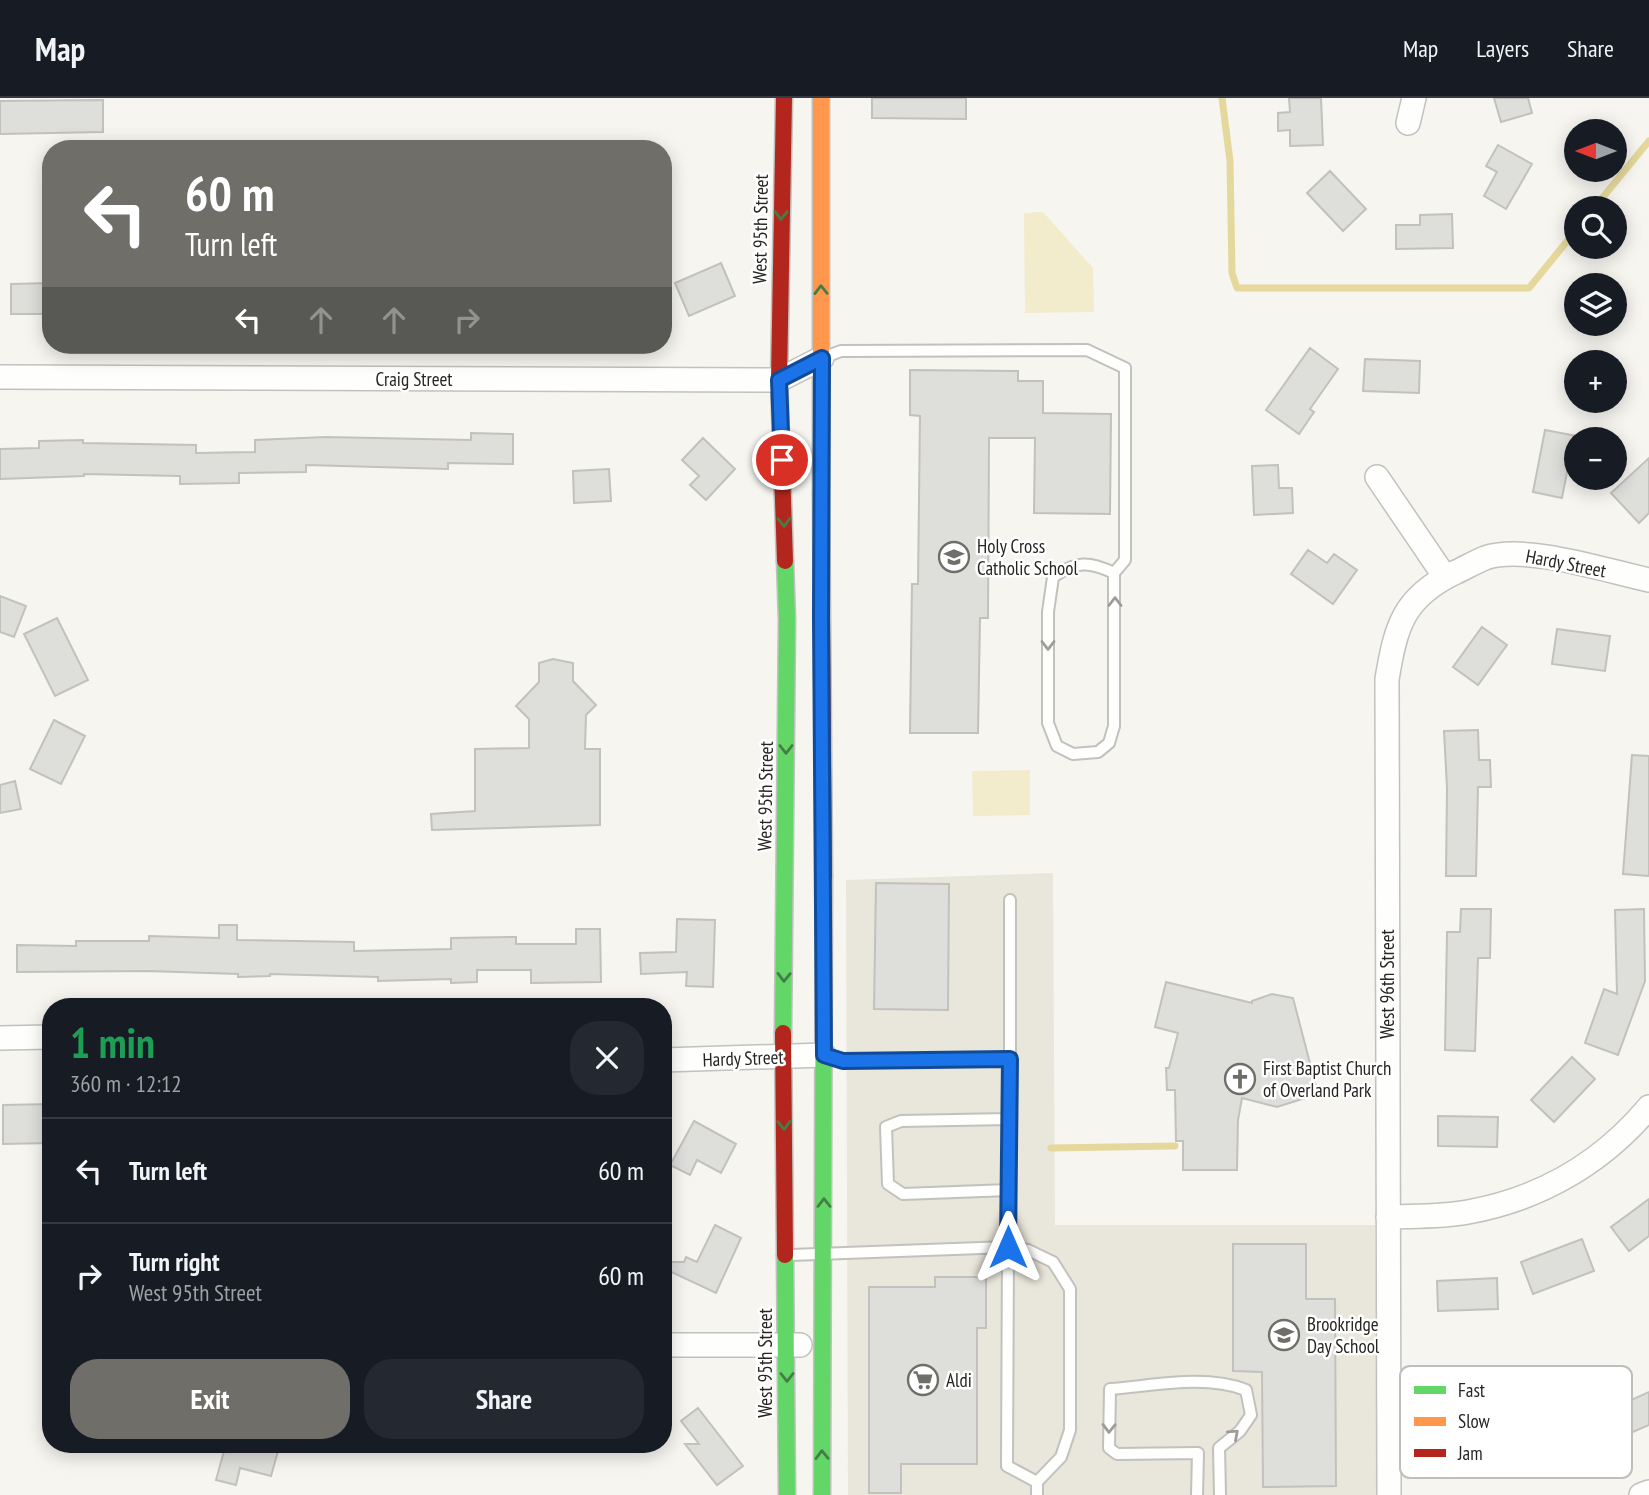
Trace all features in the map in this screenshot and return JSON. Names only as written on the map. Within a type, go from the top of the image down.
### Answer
[{"type":"main road","name":"West 95th Street","points":[[783,98],[801,185],[822,358],[822,1495]]},
{"type":"main road","name":"West 95th Street","points":[[788,1495],[783,1056],[787,620],[779,380],[801,185],[821,98]]},
{"type":"street","points":[[1408,123],[1414,98]]},
{"type":"street","name":"Craig Street","points":[[0,377],[779,380],[822,358]]},
{"type":"street","points":[[1377,477],[1445,577]]},
{"type":"street","name":"Hardy Street","points":[[1445,577],[1487,557],[1518,554],[1546,557],[1649,580]]},
{"type":"street","name":"West 96th Street","points":[[1389,1495],[1387,679],[1393,640],[1405,615],[1424,592],[1445,577]]},
{"type":"street","points":[[0,1038],[42,1037]]},
{"type":"street","name":"Hardy Street","points":[[672,1060],[824,1055]]},
{"type":"street","points":[[1388,1217],[1466,1213],[1510,1203],[1534,1194],[1557,1184],[1600,1156],[1637,1122],[1649,1107]]},
{"type":"street","points":[[672,1345],[824,1345]]},
{"type":"street","points":[[1641,1495],[1649,1492]]},
{"type":"lane","points":[[822,358],[841,351],[1087,350],[1125,368],[1125,560],[1114,573],[1114,726],[1109,743],[1098,752],[1073,754],[1057,746],[1048,723],[1048,612],[1053,577],[1070,565],[1098,565],[1114,573]]},
{"type":"lane","points":[[1010,900],[1007,1466],[1037,1482]]},
{"type":"lane","points":[[824,1055],[843,1061],[1010,1059]]},
{"type":"lane","points":[[1009,1119],[901,1121],[886,1127],[888,1184],[903,1194],[1009,1190]]},
{"type":"lane","points":[[786,1255],[1008,1247],[1028,1250],[1053,1262],[1070,1289],[1070,1430],[1061,1457],[1037,1482],[1037,1495]]},
{"type":"lane","points":[[1197,1495],[1198,1453],[1118,1454],[1109,1448],[1110,1389],[1226,1383],[1246,1390],[1251,1415],[1240,1430],[1219,1448],[1220,1495]]},
{"type":"shaded area","points":[[1043,212],[1093,268],[1094,312],[1025,313],[1024,213]]},
{"type":"shaded area","points":[[1030,770],[1030,815],[973,816],[972,771]]},
{"type":"shaded area","points":[[1053,873],[1055,1225],[1375,1225],[1379,1495],[848,1495],[846,880]]},
{"type":"building","points":[[872,98],[966,98],[966,119],[872,118]]},
{"type":"building","points":[[1289,98],[1321,98],[1323,145],[1290,146],[1290,130],[1278,131],[1278,113],[1290,112]]},
{"type":"building","points":[[1494,98],[1528,98],[1532,113],[1501,122]]},
{"type":"building","points":[[103,100],[103,132],[0,134],[0,101]]},
{"type":"building","points":[[1498,145],[1532,164],[1506,209],[1484,196],[1497,172],[1486,166]]},
{"type":"building","points":[[1330,171],[1366,209],[1343,231],[1307,193]]},
{"type":"building","points":[[1452,214],[1453,248],[1396,249],[1396,225],[1420,225],[1420,215]]},
{"type":"building","points":[[721,263],[735,296],[689,316],[675,283]]},
{"type":"building","points":[[42,283],[42,314],[11,314],[11,284]]},
{"type":"building","points":[[1310,348],[1338,369],[1310,409],[1314,412],[1299,434],[1266,410]]},
{"type":"building","points":[[1365,359],[1420,361],[1419,393],[1363,391]]},
{"type":"building","name":"Holy Cross Catholic School","points":[[910,370],[1018,371],[1018,381],[1043,381],[1043,413],[1111,414],[1110,514],[1034,513],[1035,438],[989,438],[988,618],[980,618],[978,733],[910,733],[912,584],[918,584],[920,416],[910,415]]},
{"type":"building","points":[[1545,430],[1564,434],[1562,498],[1533,492]]},
{"type":"building","points":[[471,433],[513,434],[513,464],[448,463],[448,469],[306,465],[306,472],[239,473],[239,483],[180,484],[180,476],[84,474],[0,479],[0,449],[39,448],[39,441],[83,440],[83,443],[196,445],[196,453],[255,452],[255,440],[326,437],[471,440]]},
{"type":"building","points":[[703,438],[735,469],[706,500],[690,485],[699,476],[682,460]]},
{"type":"building","points":[[1649,458],[1649,513],[1639,523],[1611,493],[1614,490],[1627,490],[1627,478]]},
{"type":"building","points":[[1278,465],[1279,488],[1292,488],[1293,513],[1254,515],[1252,466]]},
{"type":"building","points":[[609,469],[611,501],[574,503],[573,471]]},
{"type":"building","points":[[1308,550],[1327,563],[1334,554],[1357,570],[1333,604],[1291,574]]},
{"type":"building","points":[[0,596],[26,606],[14,637],[0,632]]},
{"type":"building","points":[[57,618],[88,680],[55,696],[24,634]]},
{"type":"building","points":[[1482,627],[1507,645],[1478,685],[1453,667]]},
{"type":"building","points":[[1557,629],[1610,636],[1605,671],[1552,664]]},
{"type":"building","points":[[553,659],[573,663],[573,681],[596,705],[586,715],[585,749],[600,749],[600,825],[432,830],[431,814],[475,811],[475,749],[529,748],[529,719],[516,706],[539,682],[539,663]]},
{"type":"building","points":[[54,720],[85,736],[61,784],[30,769]]},
{"type":"building","points":[[1478,730],[1479,760],[1490,760],[1491,787],[1478,787],[1476,876],[1446,876],[1447,788],[1444,731]]},
{"type":"building","points":[[1632,755],[1649,756],[1649,876],[1623,874]]},
{"type":"building","points":[[15,781],[21,809],[0,813],[0,785]]},
{"type":"building","points":[[876,883],[949,884],[948,1010],[874,1009]]},
{"type":"building","points":[[1461,909],[1491,909],[1490,958],[1478,958],[1475,1051],[1445,1050],[1447,932],[1460,932]]},
{"type":"building","points":[[1644,909],[1645,981],[1618,1055],[1585,1043],[1604,989],[1617,994],[1615,910]]},
{"type":"building","points":[[677,919],[715,920],[713,987],[686,986],[687,972],[641,974],[640,953],[676,952]]},
{"type":"building","points":[[219,925],[237,925],[237,940],[354,942],[354,951],[451,949],[451,938],[516,937],[516,944],[576,944],[576,929],[600,929],[601,982],[531,983],[531,970],[477,970],[477,982],[451,983],[451,979],[378,981],[378,977],[270,974],[238,977],[238,974],[148,971],[17,972],[17,945],[76,946],[76,941],[149,941],[149,936],[219,938]]},
{"type":"building","name":"First Baptist Church of Overland Park","points":[[1166,982],[1252,1003],[1272,994],[1293,998],[1318,1094],[1277,1107],[1242,1098],[1238,1120],[1237,1170],[1183,1170],[1183,1141],[1176,1141],[1175,1090],[1167,1090],[1166,1068],[1169,1068],[1178,1033],[1155,1027]]},
{"type":"building","points":[[1572,1057],[1595,1079],[1554,1122],[1531,1100]]},
{"type":"building","points":[[42,1104],[42,1143],[3,1144],[3,1105]]},
{"type":"building","points":[[1438,1116],[1498,1117],[1497,1147],[1438,1146]]},
{"type":"building","points":[[694,1121],[736,1144],[721,1173],[697,1160],[690,1175],[672,1166]]},
{"type":"building","points":[[1649,1199],[1649,1236],[1629,1251],[1611,1227]]},
{"type":"building","points":[[715,1225],[741,1238],[716,1293],[672,1272],[672,1262],[684,1262],[686,1257],[697,1262]]},
{"type":"building","points":[[1582,1239],[1594,1271],[1533,1294],[1521,1262]]},
{"type":"building","name":"Brookridge Day School","points":[[1233,1244],[1306,1244],[1306,1299],[1335,1299],[1336,1486],[1263,1487],[1262,1372],[1233,1371]]},
{"type":"building","name":"Aldi","points":[[935,1277],[986,1277],[986,1328],[977,1328],[977,1464],[901,1464],[901,1493],[869,1493],[869,1287],[935,1287]]},
{"type":"building","points":[[1497,1278],[1498,1309],[1438,1311],[1437,1281]]},
{"type":"building","points":[[1649,1392],[1649,1425],[1632,1432],[1632,1400]]},
{"type":"building","points":[[698,1408],[743,1466],[717,1485],[685,1444],[699,1444],[681,1421]]},
{"type":"building","points":[[224,1453],[277,1453],[271,1476],[240,1468],[236,1485],[216,1480]]},
{"type":"waterway","points":[[1222,98],[1230,161],[1232,273],[1237,288],[1529,288],[1564,245]]},
{"type":"waterway","points":[[1604,196],[1649,141]]},
{"type":"waterway","points":[[1051,1148],[1175,1146]]},
{"type":"traffic: fast","points":[[783,1033],[787,620],[785,561]]},
{"type":"traffic: fast","points":[[822,1495],[824,876]]},
{"type":"traffic: fast","points":[[785,1255],[787,1495]]},
{"type":"traffic: slow","points":[[821,98],[821,495]]},
{"type":"traffic: jam","points":[[784,98],[779,380],[785,561]]},
{"type":"traffic: jam","points":[[821,495],[824,876]]},
{"type":"traffic: jam","points":[[783,1033],[785,1255]]},
{"type":"place","name":"Holy Cross Catholic School","points":[[954,557]]},
{"type":"place","name":"First Baptist Church of Overland Park","points":[[1240,1079]]},
{"type":"place","name":"Brookridge Day School","points":[[1284,1335]]},
{"type":"place","name":"Aldi","points":[[923,1380]]},
{"type":"route","points":[[782,460],[779,380],[822,358],[824,1055],[843,1061],[1010,1059],[1008,1247]]}]
